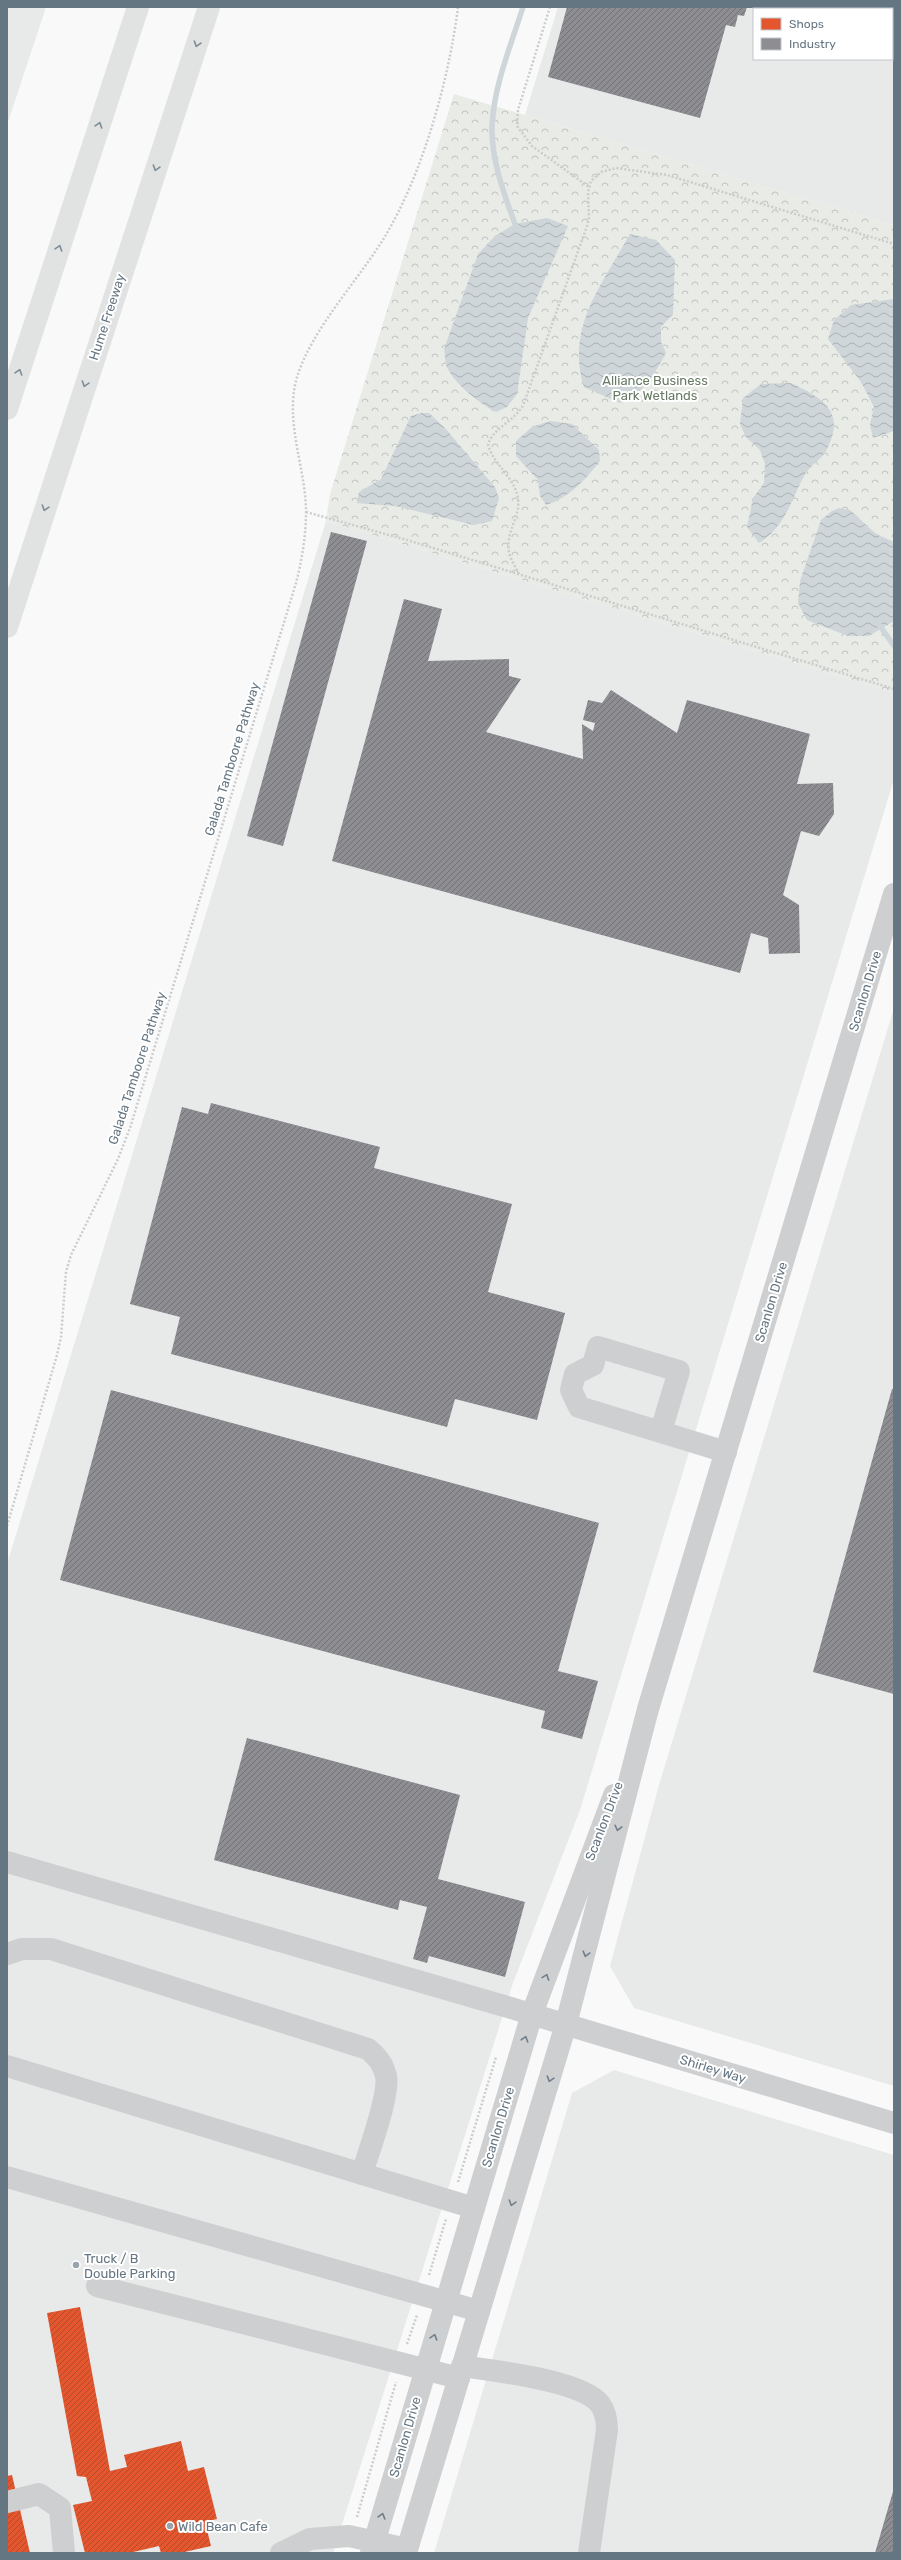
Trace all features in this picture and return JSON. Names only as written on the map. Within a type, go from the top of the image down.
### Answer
[{"type":"highway","points":[[7,409],[138,7]]},
{"type":"highway","name":"Hume Freeway","points":[[7,627],[209,7]]},
{"type":"street","name":"Scanlon Drive","points":[[406,2551],[566,2024],[648,1709],[894,894]]},
{"type":"street","points":[[661,1431],[679,1371],[598,1347],[593,1365],[575,1374],[571,1390],[579,1407],[726,1452]]},
{"type":"street","name":"Scanlon Drive","points":[[373,2547],[445,2301],[532,2014],[648,1709]]},
{"type":"street","name":"Shirley Way","points":[[7,1862],[566,2024],[894,2123]]},
{"type":"street","points":[[7,1954],[22,1949],[51,1949],[368,2049],[378,2057],[382,2065],[386,2088],[362,2174]]},
{"type":"street","points":[[7,2066],[474,2208]]},
{"type":"street","points":[[7,2177],[479,2311]]},
{"type":"street","points":[[97,2286],[425,2369],[519,2374],[575,2389],[600,2404],[607,2416],[607,2430],[588,2553]]},
{"type":"street","points":[[7,2502],[39,2494],[60,2508],[64,2553]]},
{"type":"street","points":[[281,2553],[310,2539],[349,2536],[373,2547],[406,2551]]},
{"type":"path","name":"Galada Tamboore Pathway","points":[[7,1526],[57,1355],[61,1337],[66,1272],[71,1255],[118,1159],[130,1128],[296,582],[300,564],[306,512],[294,429],[294,404],[297,378],[310,347],[384,238],[405,196],[430,131],[447,70],[458,7]]},
{"type":"path","points":[[550,7],[518,110],[517,126],[532,146],[589,187]]},
{"type":"path","points":[[520,574],[509,552],[508,542],[517,513],[518,499],[515,486],[492,455],[488,444],[493,434],[516,417],[524,403],[587,226],[589,218],[589,187],[595,176],[609,169],[650,172],[894,244]]},
{"type":"path","points":[[306,512],[520,574],[894,689]]},
{"type":"shaded area","points":[[7,7],[46,7],[7,125]]},
{"type":"shaded area","points":[[558,7],[894,7],[894,225],[525,115]]},
{"type":"shaded area","points":[[326,521],[894,693],[894,779],[580,1810],[513,1983],[333,2553],[7,2553],[7,1564]]},
{"type":"shaded area","points":[[894,1008],[894,2086],[634,2008],[610,1966],[659,1785]]},
{"type":"shaded area","points":[[614,2070],[894,2155],[894,2553],[434,2553],[572,2093]]},
{"type":"green space","name":"Alliance Business Park Wetlands","points":[[454,94],[894,225],[894,693],[326,521],[330,494]]},
{"type":"water","points":[[547,218],[568,226],[528,318],[517,394],[507,407],[496,412],[467,392],[454,379],[446,365],[444,349],[478,254],[495,236],[515,224]]},
{"type":"water","points":[[630,234],[656,240],[675,260],[673,314],[661,327],[661,342],[666,353],[658,367],[641,390],[634,396],[620,403],[584,387],[579,365],[579,345],[583,326],[590,307],[599,288]]},
{"type":"water","points":[[894,299],[894,431],[873,438],[870,425],[874,407],[861,382],[828,339],[834,320],[851,305]]},
{"type":"water","points":[[791,383],[813,394],[828,408],[833,416],[834,426],[832,437],[824,454],[804,476],[781,522],[768,537],[759,543],[747,527],[753,498],[764,483],[765,464],[760,450],[746,437],[740,424],[743,398],[761,384]]},
{"type":"water","points":[[429,413],[445,428],[495,487],[499,498],[492,521],[474,525],[395,506],[357,503],[359,492],[381,479],[411,416]]},
{"type":"water","points":[[550,421],[572,424],[599,450],[600,461],[576,488],[562,498],[546,505],[540,496],[538,480],[516,456],[516,441],[532,427]]},
{"type":"water","points":[[839,508],[850,510],[876,534],[894,542],[894,621],[869,636],[848,636],[807,620],[798,603],[800,581],[821,520],[832,511]]},
{"type":"building: Shops","points":[[80,2307],[110,2471],[127,2467],[124,2455],[181,2441],[188,2471],[204,2467],[217,2519],[205,2522],[211,2546],[180,2553],[161,2553],[159,2546],[129,2553],[85,2553],[73,2505],[92,2501],[86,2477],[77,2476],[47,2313]]},
{"type":"building: Shops","points":[[12,2475],[30,2553],[7,2553],[7,2476]]},
{"type":"building: Industry","points":[[567,7],[747,7],[744,16],[738,15],[735,27],[726,25],[700,118],[548,77]]},
{"type":"building: Industry","points":[[331,532],[367,541],[283,846],[247,836]]},
{"type":"building: Industry","points":[[404,599],[442,609],[428,661],[509,659],[509,676],[521,679],[486,732],[583,759],[582,724],[593,731],[595,723],[583,720],[588,700],[602,703],[611,690],[677,733],[687,700],[810,734],[797,784],[833,783],[834,814],[819,836],[801,831],[783,895],[799,905],[800,953],[769,954],[768,938],[751,933],[740,973],[332,861]]},
{"type":"building: Industry","points":[[211,1103],[380,1147],[374,1168],[512,1204],[488,1292],[565,1313],[537,1420],[455,1399],[447,1427],[171,1354],[180,1317],[130,1304],[182,1107],[208,1114]]},
{"type":"building: Industry","points":[[892,1389],[894,1389],[894,1694],[813,1672]]},
{"type":"building: Industry","points":[[111,1390],[599,1523],[558,1671],[598,1681],[582,1739],[541,1728],[545,1711],[60,1580]]},
{"type":"building: Industry","points":[[247,1738],[460,1795],[438,1879],[525,1902],[505,1977],[429,1956],[427,1963],[413,1959],[427,1907],[400,1900],[398,1910],[214,1860]]},
{"type":"building: Industry","points":[[894,2488],[894,2553],[875,2553]]},
{"type":"waterway","points":[[515,224],[496,164],[492,138],[492,126],[496,95],[508,51],[523,7]]},
{"type":"waterway","points":[[878,623],[894,646]]},
{"type":"place","name":"Truck / B Double Parking","points":[[76,2265]]},
{"type":"place","name":"Wild Bean Cafe","points":[[170,2526]]}]
